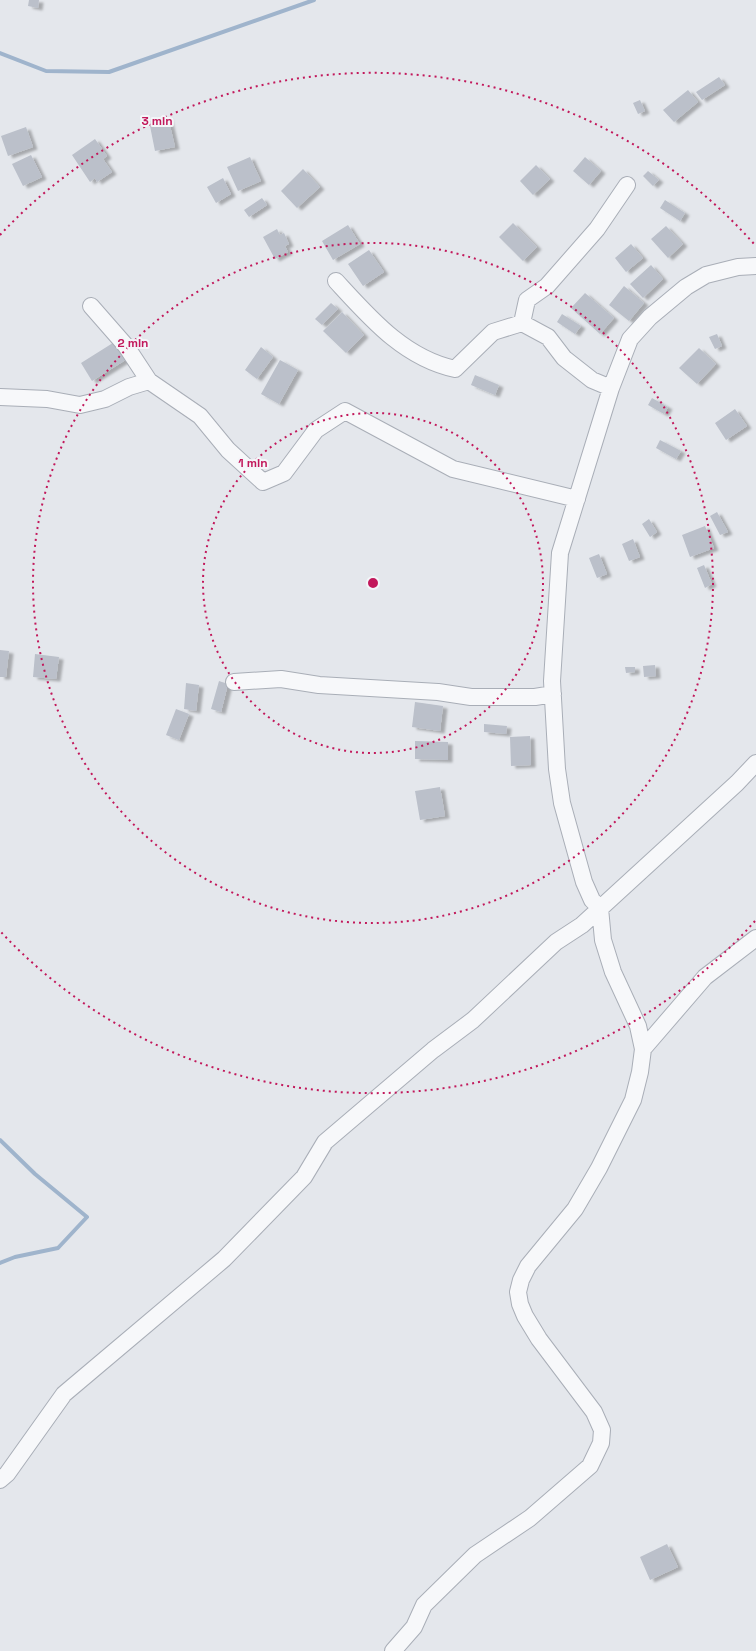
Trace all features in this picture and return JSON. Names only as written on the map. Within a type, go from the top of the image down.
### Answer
[{"type":"street","points":[[522,323],[527,300],[547,286],[597,229],[627,184]]},
{"type":"street","points":[[393,1651],[414,1627],[424,1605],[475,1555],[530,1518],[590,1466],[601,1442],[602,1430],[594,1412],[539,1339],[525,1316],[520,1304],[518,1292],[521,1280],[528,1266],[576,1209],[615,1138],[633,1100],[640,1072],[642,1048],[638,1026],[613,972],[603,940],[600,908],[592,900],[584,882],[562,803],[557,769],[552,681],[560,553],[611,388],[630,339],[650,317],[686,287],[706,275],[738,267],[756,266]]},
{"type":"street","points":[[336,281],[397,342],[437,365],[455,369],[493,332],[522,323],[548,337],[564,358],[592,380],[611,388]]},
{"type":"street","points":[[91,306],[126,346],[149,381],[200,416],[228,450],[263,482],[284,473],[316,430],[345,411],[453,469],[577,499]]},
{"type":"street","points":[[0,397],[47,400],[80,405],[105,399],[129,387],[149,381]]},
{"type":"street","points":[[234,682],[281,679],[319,685],[438,692],[470,697],[535,696],[553,694]]},
{"type":"street","points":[[0,1480],[7,1474],[64,1394],[224,1259],[304,1177],[325,1142],[432,1050],[473,1020],[556,942],[582,925],[738,783],[756,763]]},
{"type":"street","points":[[642,1048],[705,977],[756,938]]},
{"type":"building","points":[[29,0],[39,0],[38,8],[28,6]]},
{"type":"building","points":[[719,77],[725,85],[702,100],[696,92]]},
{"type":"building","points":[[688,90],[698,102],[674,122],[663,110]]},
{"type":"building","points":[[640,100],[645,111],[638,114],[633,103]]},
{"type":"building","points":[[168,117],[175,147],[155,151],[149,121]]},
{"type":"building","points":[[26,127],[33,147],[8,156],[1,136]]},
{"type":"building","points":[[95,139],[107,156],[103,159],[112,172],[97,182],[95,178],[90,182],[72,155]]},
{"type":"building","points":[[31,155],[42,177],[23,186],[12,164]]},
{"type":"building","points":[[250,157],[261,181],[238,191],[227,167]]},
{"type":"building","points":[[585,157],[601,171],[589,185],[573,171]]},
{"type":"building","points":[[536,165],[550,179],[533,195],[520,181]]},
{"type":"building","points":[[303,169],[320,187],[297,208],[281,191]]},
{"type":"building","points":[[648,171],[659,180],[653,186],[643,176]]},
{"type":"building","points":[[223,178],[231,194],[216,203],[207,187]]},
{"type":"building","points":[[262,198],[267,205],[249,217],[244,210]]},
{"type":"building","points":[[665,200],[685,213],[680,221],[660,208]]},
{"type":"building","points":[[513,223],[537,247],[523,261],[499,237]]},
{"type":"building","points":[[348,225],[360,244],[333,260],[322,241]]},
{"type":"building","points":[[666,226],[683,244],[668,258],[651,239]]},
{"type":"building","points":[[277,229],[280,235],[284,233],[289,244],[285,246],[288,252],[275,259],[263,237]]},
{"type":"building","points":[[631,244],[643,258],[626,272],[615,258]]},
{"type":"building","points":[[369,250],[384,272],[363,286],[348,264]]},
{"type":"building","points":[[651,265],[663,279],[643,298],[630,284]]},
{"type":"building","points":[[624,286],[644,303],[629,321],[609,305]]},
{"type":"building","points":[[585,293],[614,318],[600,334],[571,308]]},
{"type":"building","points":[[331,303],[338,309],[322,325],[315,319]]},
{"type":"building","points":[[342,312],[364,335],[346,353],[323,331]]},
{"type":"building","points":[[562,314],[581,326],[575,334],[557,322]]},
{"type":"building","points":[[717,334],[722,346],[715,349],[709,337]]},
{"type":"building","points":[[116,341],[127,359],[92,381],[81,363]]},
{"type":"building","points":[[261,347],[273,357],[257,379],[245,370]]},
{"type":"building","points":[[699,348],[716,364],[697,384],[679,368]]},
{"type":"building","points":[[280,360],[298,370],[279,404],[261,394]]},
{"type":"building","points":[[475,375],[499,385],[495,395],[471,385]]},
{"type":"building","points":[[652,398],[668,407],[664,414],[648,405]]},
{"type":"building","points":[[735,409],[747,426],[726,440],[715,423]]},
{"type":"building","points":[[660,440],[681,451],[676,459],[656,448]]},
{"type":"building","points":[[717,512],[728,532],[720,535],[710,516]]},
{"type":"building","points":[[649,519],[657,532],[650,537],[642,524]]},
{"type":"building","points":[[705,526],[714,548],[690,557],[682,535]]},
{"type":"building","points":[[633,539],[640,557],[629,561],[622,544]]},
{"type":"building","points":[[599,554],[607,574],[597,578],[589,558]]},
{"type":"building","points":[[704,565],[712,584],[705,588],[697,568]]},
{"type":"building","points":[[0,650],[9,651],[6,677],[0,677]]},
{"type":"building","points":[[35,654],[59,657],[56,679],[33,677]]},
{"type":"building","points":[[655,665],[656,676],[644,677],[643,666]]},
{"type":"building","points":[[625,667],[635,667],[635,672],[626,673]]},
{"type":"building","points":[[219,681],[228,684],[221,712],[211,709]]},
{"type":"building","points":[[186,683],[199,685],[196,711],[184,709]]},
{"type":"building","points":[[415,702],[443,706],[440,731],[412,727]]},
{"type":"building","points":[[176,709],[189,714],[179,740],[166,735]]},
{"type":"building","points":[[484,724],[507,726],[506,734],[484,732]]},
{"type":"building","points":[[530,736],[531,765],[511,766],[510,737]]},
{"type":"building","points":[[415,741],[448,742],[448,760],[415,759]]},
{"type":"building","points":[[440,787],[445,816],[420,820],[415,791]]},
{"type":"building","points":[[667,1544],[678,1567],[650,1580],[640,1557]]},
{"type":"waterway","points":[[0,53],[46,71],[109,72],[314,0]]},
{"type":"waterway","points":[[0,1140],[35,1174],[87,1217],[58,1248],[15,1257],[0,1263]]}]
